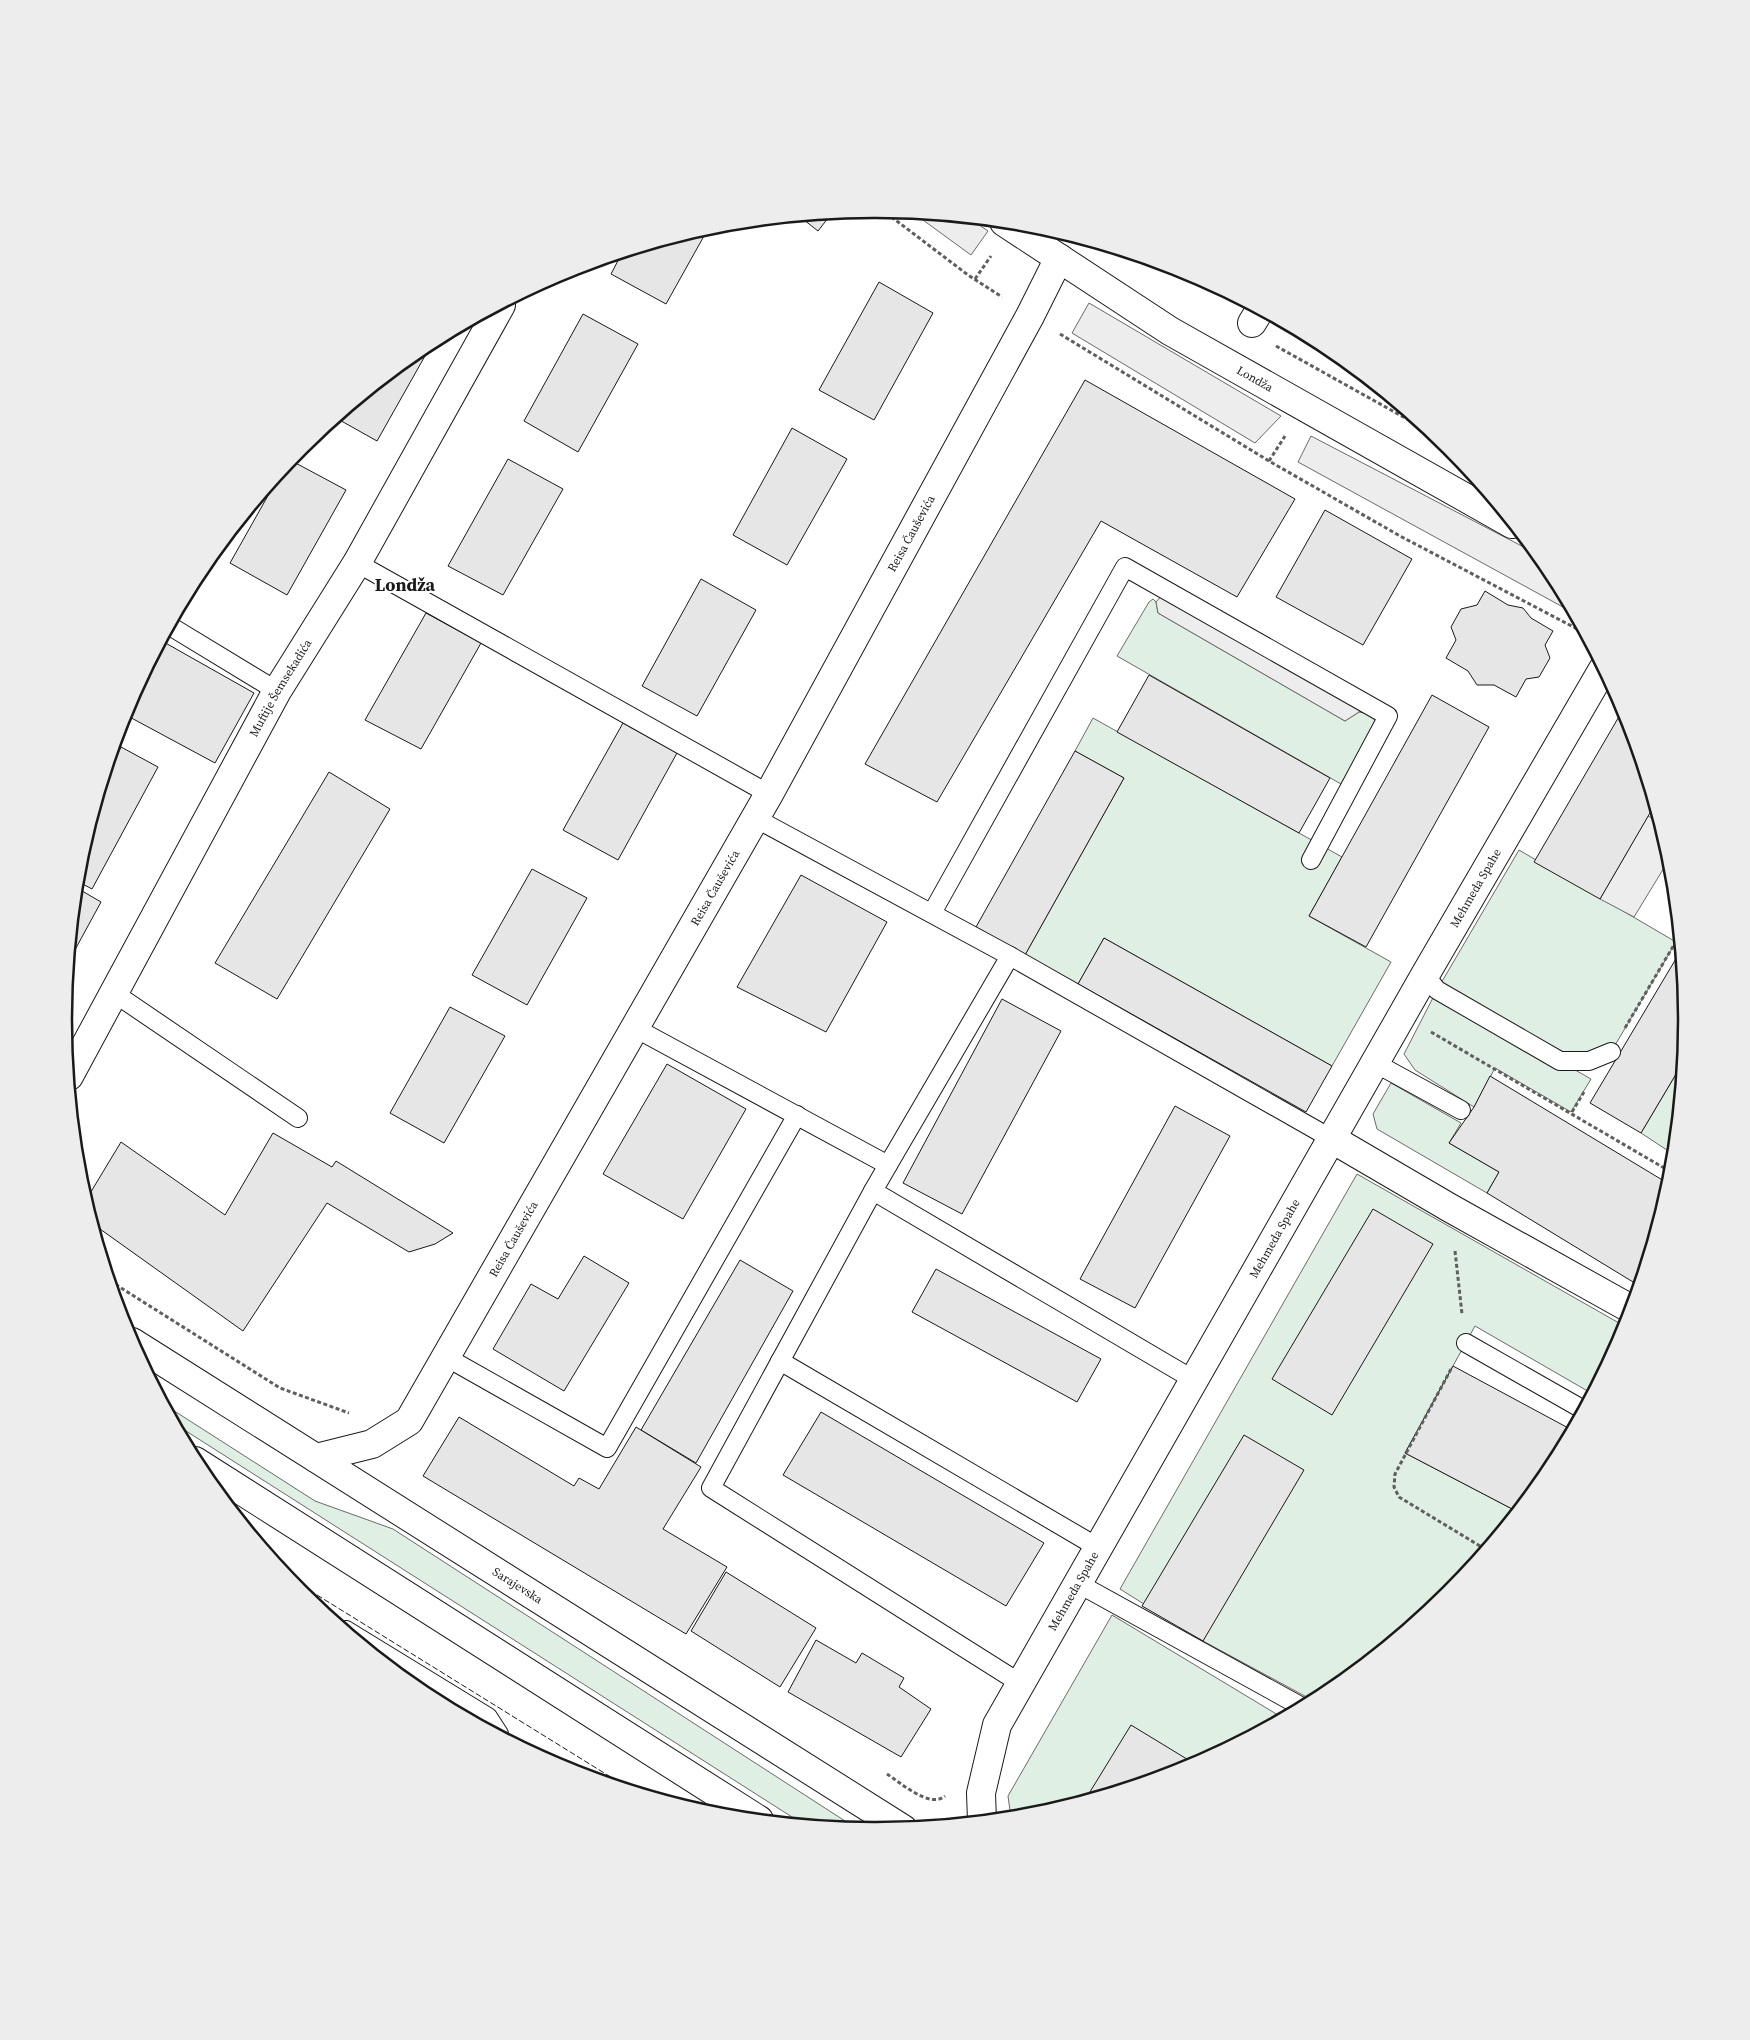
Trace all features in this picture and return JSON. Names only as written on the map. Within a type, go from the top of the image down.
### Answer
[{"type":"street","name":"Londža","points":[[1017,230],[1170,331],[1501,518]]},
{"type":"street","name":"Reisa Čauševića","points":[[316,1458],[372,1444],[409,1421],[769,794],[1030,316],[1059,258]]},
{"type":"street","name":"Muftije Šemsekadića","points":[[74,1067],[277,691],[357,563],[497,313]]},
{"type":"street","name":"Mehmeda Spahe","points":[[982,1816],[981,1792],[997,1726],[1023,1684],[1425,975],[1599,675]]},
{"type":"street","points":[[1332,1139],[1450,1208],[1624,1305]]},
{"type":"street","name":"Sarajevska","points":[[144,1349],[892,1822]]},
{"type":"street","points":[[212,1472],[746,1812]]},
{"type":"lane","points":[[357,563],[769,794]]},
{"type":"lane","points":[[932,913],[1125,567],[1388,716],[1311,860]]},
{"type":"lane","points":[[175,629],[277,691]]},
{"type":"lane","points":[[755,818],[1010,956],[1332,1139]]},
{"type":"lane","points":[[1010,956],[873,1191],[711,1488],[1023,1684]]},
{"type":"lane","points":[[1425,975],[1437,990],[1560,1061],[1589,1061],[1611,1052]]},
{"type":"lane","points":[[114,992],[298,1118]]},
{"type":"lane","points":[[635,1028],[888,1165]]},
{"type":"lane","points":[[1375,1063],[1461,1110]]},
{"type":"lane","points":[[446,1358],[607,1448],[796,1115]]},
{"type":"lane","points":[[873,1191],[1194,1380]]},
{"type":"lane","points":[[1466,1343],[1578,1407]]},
{"type":"lane","points":[[780,1361],[1099,1548]]},
{"type":"lane","points":[[1079,1584],[1294,1704]]},
{"type":"lane","points":[[375,1648],[488,1717],[494,1726]]},
{"type":"path","points":[[893,218],[968,275],[1030,316],[1269,461],[1400,536],[1575,628]]},
{"type":"path","points":[[1322,373],[1406,419]]},
{"type":"path","points":[[1428,1030],[1664,1168]]},
{"type":"path","points":[[1450,1208],[1466,1343],[1395,1474],[1394,1487],[1399,1497],[1480,1547]]},
{"type":"path","points":[[118,1286],[280,1388],[345,1410],[386,1436]]},
{"type":"path","points":[[878,1769],[928,1800],[942,1799],[948,1794]]},
{"type":"green space","points":[[1153,599],[1156,602],[1158,613],[1345,721],[1359,712],[1370,714],[1377,723],[1341,784],[1117,656],[1149,602]]},
{"type":"green space","points":[[1093,718],[1342,857],[1309,916],[1391,962],[1332,1066],[1104,938],[1078,984],[1025,955],[1124,778],[1075,751]]},
{"type":"green space","points":[[1519,850],[1673,940],[1674,946],[1611,1052],[1561,1062],[1591,1079],[1571,1112],[1495,1068],[1474,1107],[1415,1070],[1404,1054],[1437,990]]},
{"type":"green space","points":[[1676,1074],[1667,1150],[1641,1133]]},
{"type":"green space","points":[[1391,1083],[1461,1123],[1449,1143],[1499,1172],[1487,1193],[1377,1129],[1373,1114]]},
{"type":"green space","points":[[1357,1174],[1618,1322],[1587,1390],[1475,1326],[1405,1453],[1512,1509],[1478,1549],[1404,1623],[1364,1657],[1306,1697],[1203,1641],[1120,1589]]},
{"type":"green space","points":[[175,1411],[315,1501],[393,1529],[846,1821],[794,1818],[186,1431]]},
{"type":"green space","points":[[1112,1615],[1277,1714],[1230,1740],[1133,1780],[1083,1795],[1010,1811],[1008,1796]]},
{"type":"shaded area","points":[[921,219],[977,224],[988,231],[971,255]]},
{"type":"shaded area","points":[[1089,303],[1281,416],[1255,443],[1072,333]]},
{"type":"shaded area","points":[[1311,436],[1523,547],[1562,607],[1298,462]]},
{"type":"shaded area","points":[[1164,593],[1361,705],[1359,712],[1345,721],[1158,613],[1156,602]]},
{"type":"shaded area","points":[[1648,816],[1651,818],[1663,869],[1634,917],[1600,899]]},
{"type":"building","points":[[827,219],[818,231],[805,221]]},
{"type":"building","points":[[704,236],[666,304],[611,274],[619,260]]},
{"type":"building","points":[[879,282],[933,313],[874,420],[819,390]]},
{"type":"building","points":[[583,314],[638,344],[578,452],[524,421]]},
{"type":"building","points":[[425,356],[377,441],[342,421],[386,383]]},
{"type":"building","points":[[1085,380],[1295,499],[1237,597],[1101,521],[937,802],[865,764]]},
{"type":"building","points":[[792,428],[847,459],[787,565],[733,535]]},
{"type":"building","points":[[508,459],[563,489],[503,595],[448,566]]},
{"type":"building","points":[[298,464],[346,490],[287,595],[230,563],[268,496]]},
{"type":"building","points":[[1325,510],[1412,559],[1363,645],[1276,597]]},
{"type":"building","points":[[701,579],[756,610],[697,716],[642,686]]},
{"type":"building","points":[[1485,591],[1508,605],[1523,608],[1531,618],[1553,631],[1545,645],[1550,658],[1539,677],[1526,679],[1516,697],[1494,685],[1477,685],[1468,671],[1446,658],[1456,640],[1451,627],[1461,609],[1477,605]]},
{"type":"building","points":[[426,613],[481,643],[421,749],[365,720]]},
{"type":"building","points":[[167,644],[254,693],[215,763],[132,718],[155,665]]},
{"type":"building","points":[[1149,675],[1330,778],[1299,833],[1117,732]]},
{"type":"building","points":[[1432,695],[1489,727],[1366,947],[1309,916]]},
{"type":"building","points":[[1618,718],[1635,762],[1650,813],[1600,899],[1534,862]]},
{"type":"building","points":[[623,723],[677,753],[618,860],[563,830]]},
{"type":"building","points":[[121,747],[158,767],[92,889],[84,885],[88,863],[100,812]]},
{"type":"building","points":[[1075,751],[1124,778],[1025,955],[976,927]]},
{"type":"building","points":[[329,772],[390,809],[277,999],[215,963]]},
{"type":"building","points":[[532,869],[587,898],[527,1005],[472,975]]},
{"type":"building","points":[[801,875],[887,922],[826,1032],[737,987]]},
{"type":"building","points":[[83,892],[101,902],[76,948]]},
{"type":"building","points":[[1104,938],[1332,1066],[1306,1112],[1078,984]]},
{"type":"building","points":[[1675,960],[1678,1020],[1676,1074],[1641,1133],[1590,1103]]},
{"type":"building","points":[[1002,999],[1061,1031],[962,1214],[903,1183]]},
{"type":"building","points":[[450,1007],[505,1036],[444,1143],[390,1113]]},
{"type":"building","points":[[667,1064],[746,1109],[683,1219],[603,1174]]},
{"type":"building","points":[[1490,1076],[1661,1179],[1650,1228],[1633,1282],[1487,1193],[1499,1172],[1449,1143],[1474,1107]]},
{"type":"building","points":[[1175,1106],[1230,1136],[1135,1308],[1080,1279]]},
{"type":"building","points":[[273,1133],[332,1167],[336,1161],[453,1233],[435,1244],[409,1252],[327,1203],[243,1331],[100,1229],[91,1191],[121,1142],[225,1215]]},
{"type":"building","points":[[1373,1209],[1433,1244],[1332,1415],[1272,1379]]},
{"type":"building","points":[[584,1256],[629,1283],[564,1391],[493,1349],[531,1284],[558,1299]]},
{"type":"building","points":[[740,1260],[793,1291],[696,1463],[641,1430]]},
{"type":"building","points":[[936,1269],[1101,1359],[1077,1402],[912,1312]]},
{"type":"building","points":[[1453,1366],[1566,1427],[1512,1509],[1405,1453]]},
{"type":"building","points":[[821,1412],[1044,1543],[1006,1606],[783,1475]]},
{"type":"building","points":[[459,1417],[574,1486],[579,1478],[599,1489],[636,1427],[701,1467],[663,1529],[727,1567],[686,1634],[423,1476]]},
{"type":"building","points":[[1244,1435],[1304,1470],[1203,1641],[1142,1606]]},
{"type":"building","points":[[726,1572],[816,1628],[780,1687],[691,1631]]},
{"type":"building","points":[[816,1640],[856,1663],[862,1653],[904,1678],[899,1687],[931,1709],[901,1757],[788,1692]]},
{"type":"building","points":[[1131,1725],[1187,1759],[1133,1780],[1089,1793]]},
{"type":"fence","points":[[315,1594],[613,1778]]},
{"type":"district","name":"Londža","points":[[405,584]]}]
